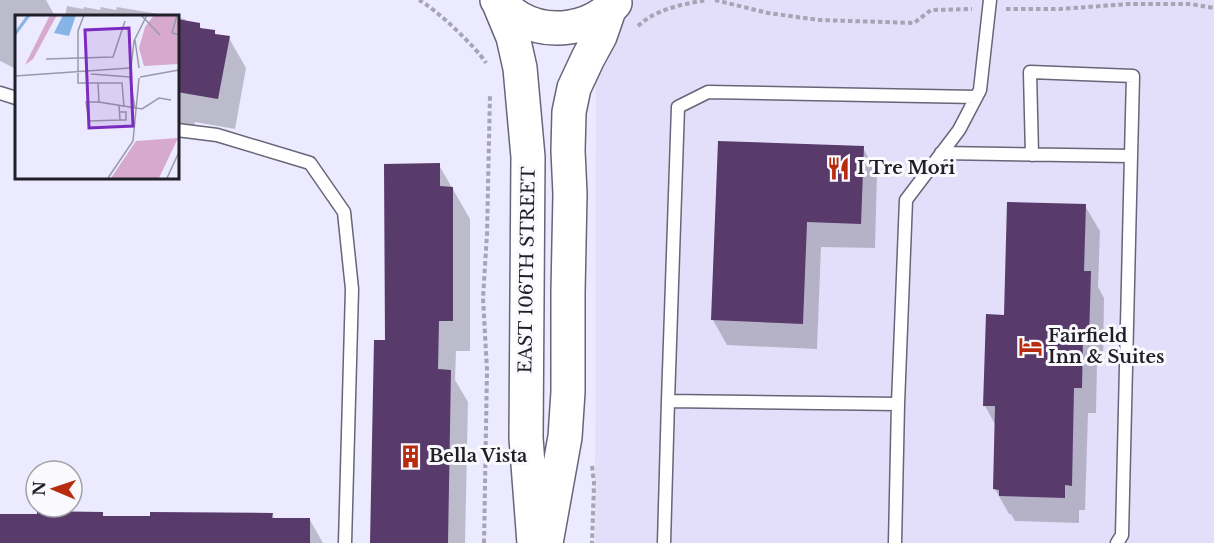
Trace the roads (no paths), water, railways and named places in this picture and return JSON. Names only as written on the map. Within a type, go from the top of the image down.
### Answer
[{"type":"main road","points":[[498,1],[531,24],[552,28],[585,24],[613,5]]},
{"type":"main road","name":"EAST 106TH STREET","points":[[498,1],[513,37],[520,68],[528,157],[526,438],[534,543]]},
{"type":"main road","points":[[546,543],[565,437],[568,392],[569,112],[574,88],[613,5]]},
{"type":"lane","points":[[895,543],[906,200],[958,130],[980,90],[989,5]]},
{"type":"lane","points":[[1032,155],[1030,72],[1133,76],[1122,535],[1117,543]]},
{"type":"lane","points":[[664,543],[678,107],[708,92],[976,97]]},
{"type":"lane","points":[[0,93],[15,98]]},
{"type":"lane","points":[[178,130],[217,135],[310,163],[344,212],[352,289],[345,543]]},
{"type":"lane","points":[[941,153],[1131,156]]},
{"type":"lane","points":[[668,401],[898,405]]},
{"type":"place","name":"I Tre Mori","points":[[839,168]]},
{"type":"place","name":"Fairfield Inn & Suites","points":[[1030,346]]},
{"type":"place","name":"Bella Vista","points":[[411,456]]}]
